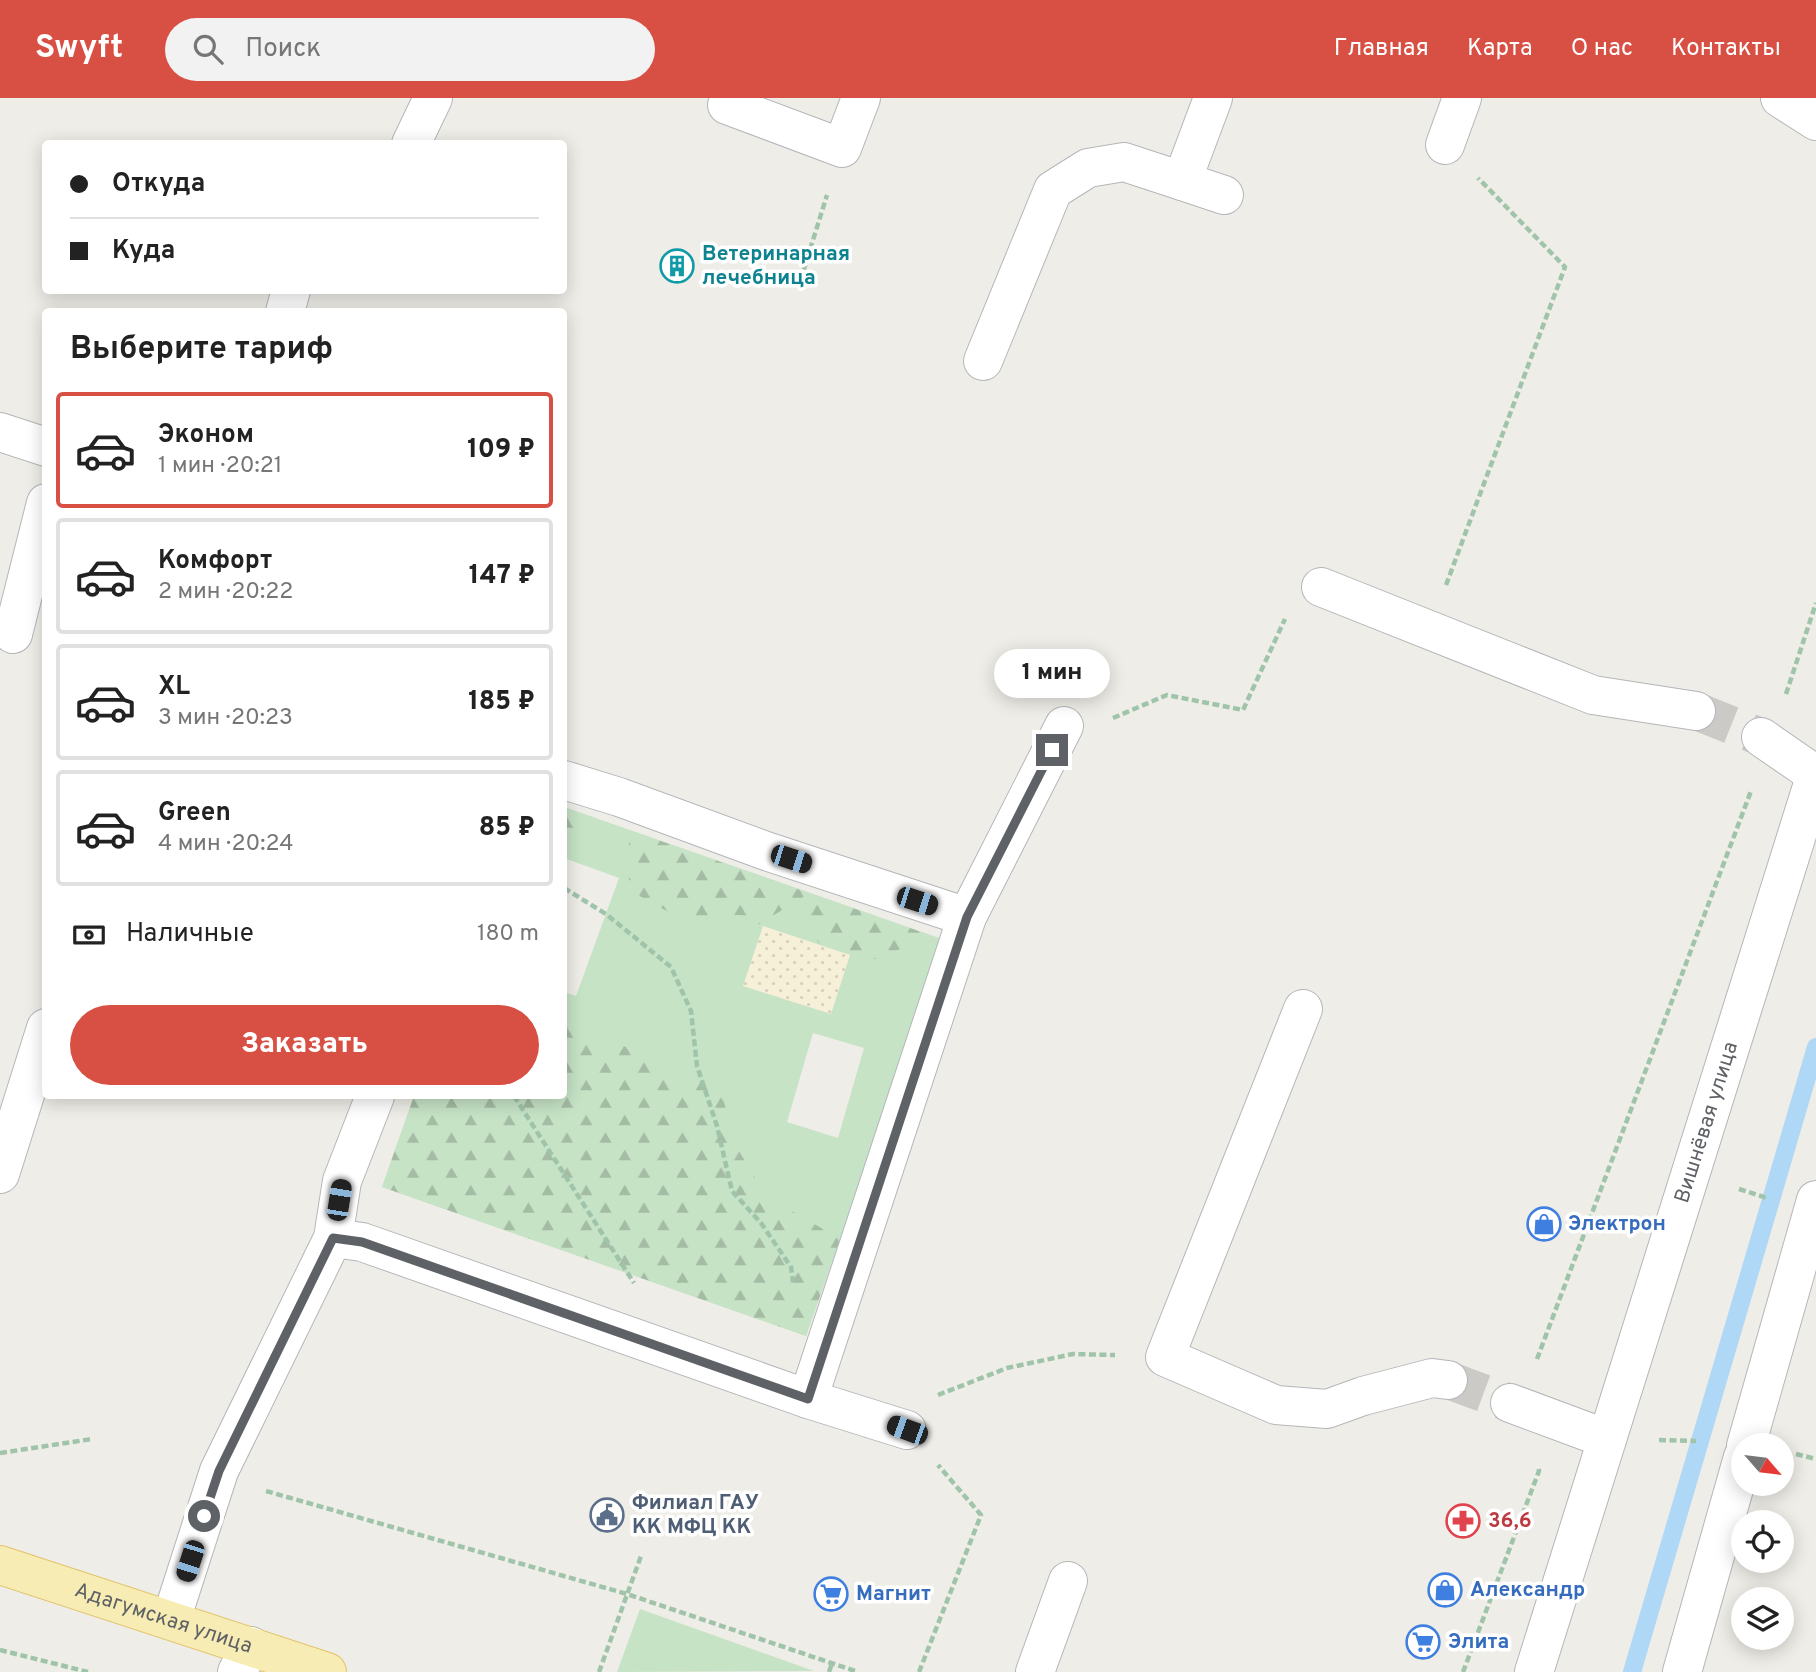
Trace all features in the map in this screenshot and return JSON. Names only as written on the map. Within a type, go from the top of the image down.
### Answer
[{"type":"main road","name":"Адагумская улица","points":[[0,1565],[171,1620],[244,1659],[327,1672]]},
{"type":"street","points":[[413,140],[433,98]]},
{"type":"street","points":[[722,100],[842,148],[861,98]]},
{"type":"street","points":[[1182,181],[1213,98]]},
{"type":"street","points":[[1446,145],[1462,98]]},
{"type":"street","points":[[1780,98],[1816,121]]},
{"type":"street","points":[[983,361],[1053,190],[1088,168],[1124,162],[1224,195]]},
{"type":"street","points":[[0,432],[42,446]]},
{"type":"street","points":[[20,636],[42,523]]},
{"type":"street","points":[[1321,587],[1594,695],[1696,711]]},
{"type":"street","points":[[808,1399],[967,917],[1065,726]]},
{"type":"street","points":[[1765,740],[1816,775]]},
{"type":"street","name":"Вишнёвая улица","points":[[1534,1672],[1816,775]]},
{"type":"street","points":[[567,781],[619,797],[766,851],[967,917]]},
{"type":"street","points":[[1303,1009],[1165,1357],[1276,1405],[1327,1409],[1363,1396],[1432,1378],[1448,1380]]},
{"type":"street","points":[[0,1174],[42,1041]]},
{"type":"street","points":[[171,1620],[219,1471],[333,1238],[342,1181],[374,1099]]},
{"type":"street","points":[[1751,1433],[1814,1217]]},
{"type":"street","points":[[333,1238],[362,1242],[808,1399],[891,1424]]},
{"type":"street","points":[[1514,1406],[1607,1439]]},
{"type":"street","points":[[1682,1672],[1733,1496]]},
{"type":"street","points":[[1035,1672],[1069,1581]]},
{"type":"path","points":[[1429,630],[1565,267],[1446,145]]},
{"type":"path","points":[[784,282],[799,285],[842,148]]},
{"type":"path","points":[[1065,726],[1107,720],[1167,695],[1243,710],[1292,604],[1305,593],[1321,587]]},
{"type":"path","points":[[1462,1672],[1539,1471],[1514,1406],[1816,603]]},
{"type":"path","points":[[567,890],[606,914],[671,967],[691,1011],[697,1066],[717,1126],[732,1191],[761,1223],[791,1266],[795,1293]]},
{"type":"path","points":[[516,1099],[636,1286]]},
{"type":"path","points":[[919,1672],[981,1515],[891,1424],[1007,1368],[1073,1354],[1165,1357]]},
{"type":"path","points":[[0,1453],[92,1439]]},
{"type":"path","points":[[1607,1439],[1731,1448]]},
{"type":"path","points":[[266,1491],[627,1594],[858,1672]]},
{"type":"path","points":[[599,1672],[641,1556]]},
{"type":"path","points":[[0,1650],[88,1672]]},
{"type":"path","points":[[829,1672],[832,1663]]},
{"type":"green space","points":[[567,808],[945,940],[806,1336],[382,1187],[413,1099],[567,1099],[567,993],[576,996],[619,878],[567,859]],"holes":[[[813,1033],[864,1048],[838,1138],[787,1122]]]},
{"type":"green space","points":[[567,808],[598,819],[567,839]]},
{"type":"green space","points":[[629,830],[810,893],[756,926],[740,915],[674,915],[629,890]]},
{"type":"green space","points":[[810,893],[927,934],[882,957],[856,962],[844,961],[830,954],[808,932]]},
{"type":"green space","points":[[567,1010],[576,1023],[603,1049],[622,1045],[684,1080],[710,1080],[724,1101],[733,1141],[766,1196],[840,1239],[806,1336],[382,1187],[413,1099],[567,1099]]},
{"type":"green space","points":[[640,1609],[814,1671],[617,1672]]},
{"type":"sand","points":[[763,926],[850,955],[831,1014],[743,986]]},
{"type":"waterway","points":[[1632,1672],[1816,1047]]},
{"type":"tunnel","points":[[1696,711],[1761,737]]},
{"type":"tunnel","points":[[1448,1380],[1510,1403]]},
{"type":"place","name":"Ветеринарная лечебница","points":[[677,266]]},
{"type":"place","name":"Электрон","points":[[1544,1224]]},
{"type":"place","name":"Филиал ГАУ КК МФЦ КК","points":[[607,1515]]},
{"type":"place","name":"36,6","points":[[1463,1521]]},
{"type":"place","name":"Александр","points":[[1445,1590]]},
{"type":"place","name":"Магнит","points":[[831,1594]]},
{"type":"place","name":"Элита","points":[[1423,1642]]},
{"type":"route","points":[[204,1516],[219,1471],[333,1238],[362,1242],[808,1399],[967,917],[1052,750]]}]
